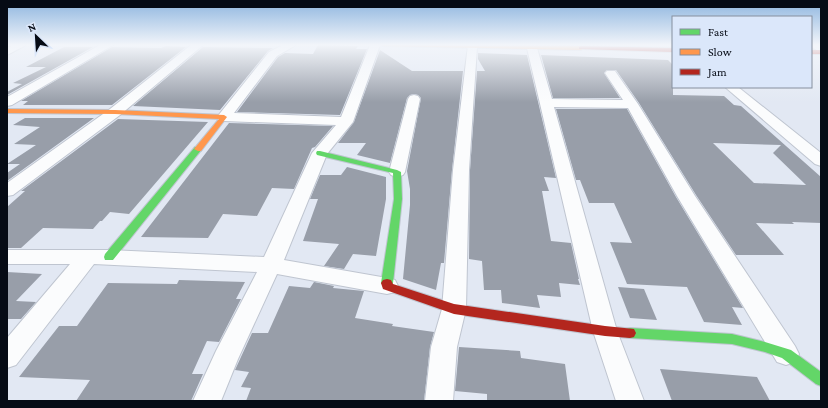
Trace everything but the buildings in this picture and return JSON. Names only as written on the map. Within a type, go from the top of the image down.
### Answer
[{"type":"street","points":[[7,102],[74,64]]},
{"type":"street","points":[[7,191],[115,112],[174,64]]},
{"type":"street","points":[[7,357],[224,117],[265,64]]},
{"type":"street","points":[[207,401],[225,359],[271,265],[320,153],[346,122],[368,64]]},
{"type":"street","points":[[439,401],[444,347],[454,309],[466,64]]},
{"type":"street","points":[[536,64],[605,331],[630,401]]},
{"type":"street","points":[[611,73],[632,104],[686,196],[786,354]]},
{"type":"street","points":[[732,88],[821,161]]},
{"type":"street","points":[[387,286],[398,199],[397,172],[414,99]]},
{"type":"street","points":[[547,103],[632,104]]},
{"type":"street","points":[[7,111],[115,112],[346,122]]},
{"type":"street","points":[[320,153],[397,172]]},
{"type":"street","points":[[7,257],[99,257],[271,265],[387,286],[454,309],[605,331],[732,339],[786,354],[821,380]]},
{"type":"traffic: fast","points":[[109,257],[198,149]]},
{"type":"traffic: fast","points":[[320,153],[397,172],[398,199],[387,283]]},
{"type":"traffic: fast","points":[[630,333],[732,339],[765,347],[786,354],[821,380]]},
{"type":"traffic: slow","points":[[7,111],[115,112],[224,117],[198,149]]},
{"type":"traffic: jam","points":[[387,283],[387,286],[454,309],[605,331],[630,333]]}]
